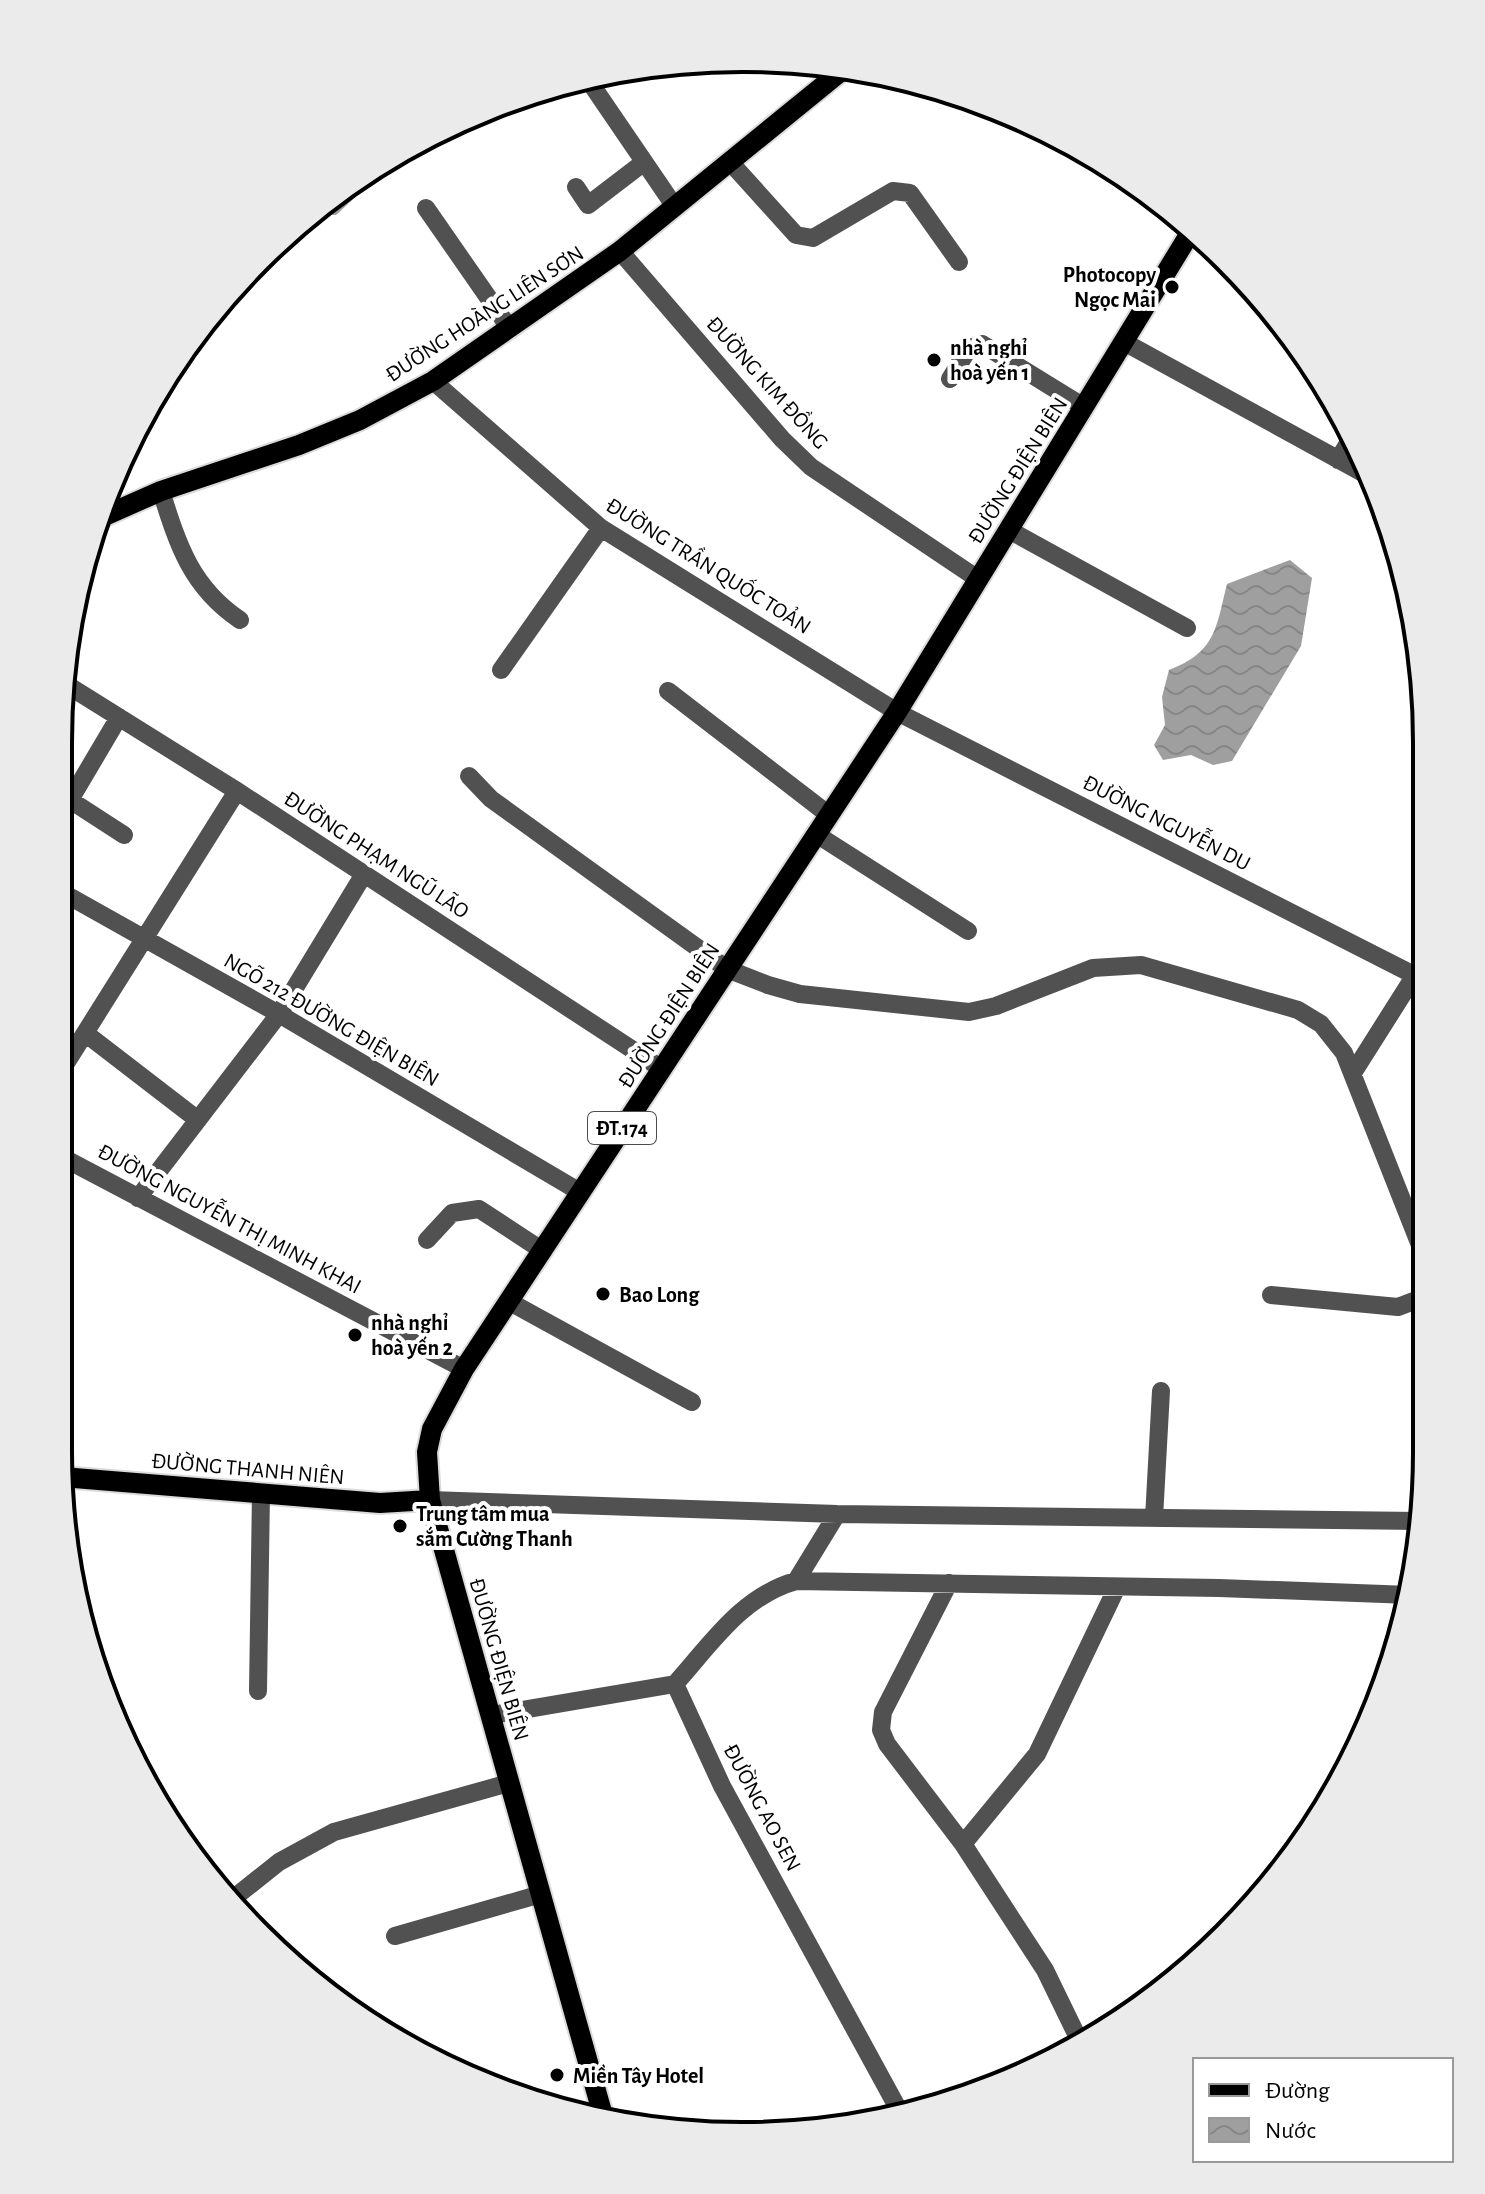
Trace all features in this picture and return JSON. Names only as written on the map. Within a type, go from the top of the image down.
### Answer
[{"type":"main road","name":"ĐƯỜNG HOÀNG LIÊN SƠN","points":[[114,512],[161,491],[299,445],[360,420],[433,381],[620,251],[833,78]]},
{"type":"main road","name":"ĐƯỜNG ĐIỆN BIÊN","points":[[600,2106],[430,1500],[427,1452],[432,1429],[464,1369],[508,1301],[897,712],[1186,239]]},
{"type":"main road","name":"ĐƯỜNG THANH NIÊN","points":[[73,1478],[380,1503],[430,1500]]},
{"type":"street","points":[[594,89],[675,207]]},
{"type":"street","points":[[576,187],[588,205],[643,163]]},
{"type":"street","points":[[731,163],[796,235],[813,238],[893,191],[910,193],[959,262]]},
{"type":"street","points":[[426,208],[508,326]]},
{"type":"street","name":"ĐƯỜNG KIM ĐỒNG","points":[[620,251],[782,439],[811,467],[978,579]]},
{"type":"street","points":[[1124,342],[1354,469]]},
{"type":"street","points":[[950,379],[969,348],[982,344],[1084,407]]},
{"type":"street","name":"ĐƯỜNG TRẦN QUỐC TOẢN","points":[[433,381],[601,528],[897,712]]},
{"type":"street","points":[[1338,460],[1345,448]]},
{"type":"street","points":[[161,491],[184,557],[201,586],[217,605],[240,620]]},
{"type":"street","points":[[501,670],[601,528]]},
{"type":"street","points":[[1009,530],[1187,628]]},
{"type":"street","name":"ĐƯỜNG PHẠM NGŨ LÃO","points":[[74,689],[237,791],[662,1069]]},
{"type":"street","points":[[668,691],[829,815]]},
{"type":"street","name":"ĐƯỜNG NGUYỄN DU","points":[[897,712],[1413,974]]},
{"type":"street","points":[[72,785],[119,717]]},
{"type":"street","points":[[469,776],[491,799],[727,969],[768,985],[800,994],[958,1012],[996,1006],[1093,968],[1141,965],[1298,1010],[1321,1024],[1333,1037],[1353,1073],[1413,1227]]},
{"type":"street","points":[[72,1054],[237,791]]},
{"type":"street","points":[[72,801],[124,835]]},
{"type":"street","points":[[816,834],[968,931]]},
{"type":"street","points":[[138,1198],[279,1014],[364,874]]},
{"type":"street","name":"NGÕ 212 ĐƯỜNG ĐIỆN BIÊN","points":[[72,898],[279,1014],[580,1192]]},
{"type":"street","points":[[1353,1073],[1413,981]]},
{"type":"street","points":[[85,1033],[198,1120]]},
{"type":"street","name":"ĐƯỜNG NGUYỄN THỊ MINH KHAI","points":[[72,1163],[464,1369]]},
{"type":"street","points":[[427,1240],[452,1213],[479,1209],[543,1251]]},
{"type":"street","points":[[1271,1295],[1398,1307],[1413,1301]]},
{"type":"street","points":[[508,1301],[692,1402]]},
{"type":"street","points":[[1154,1518],[1161,1391]]},
{"type":"street","points":[[258,1691],[261,1493]]},
{"type":"street","points":[[430,1500],[837,1514],[1409,1521]]},
{"type":"street","points":[[796,1581],[837,1514]]},
{"type":"street","points":[[492,1715],[675,1684],[745,1606],[769,1590],[796,1581],[1397,1595]]},
{"type":"street","points":[[949,1583],[883,1712],[881,1730],[887,1744],[963,1844],[1045,1970],[1076,2033]]},
{"type":"street","points":[[963,1844],[1037,1754],[1117,1587]]},
{"type":"street","name":"ĐƯỜNG AO SEN","points":[[675,1684],[722,1786],[895,2104]]},
{"type":"street","points":[[238,1894],[279,1862],[334,1832],[509,1783]]},
{"type":"street","points":[[395,1936],[541,1894]]},
{"type":"water","points":[[1290,560],[1312,578],[1301,646],[1232,761],[1213,765],[1191,755],[1163,760],[1154,745],[1165,725],[1162,697],[1169,670],[1196,655],[1212,637],[1227,584]]},
{"type":"waterway","points":[[333,212],[343,205]]},
{"type":"place","name":"Photocopy Ngọc Mai","points":[[1172,287]]},
{"type":"place","name":"nhà nghỉ hoà yến 1","points":[[934,360]]},
{"type":"place","name":"Bao Long","points":[[603,1294]]},
{"type":"place","name":"nhà nghỉ hoà yến 2","points":[[355,1335]]},
{"type":"place","name":"Trung tâm mua sắm Cường Thanh","points":[[400,1526]]},
{"type":"place","name":"Miền Tây Hotel","points":[[557,2075]]}]
